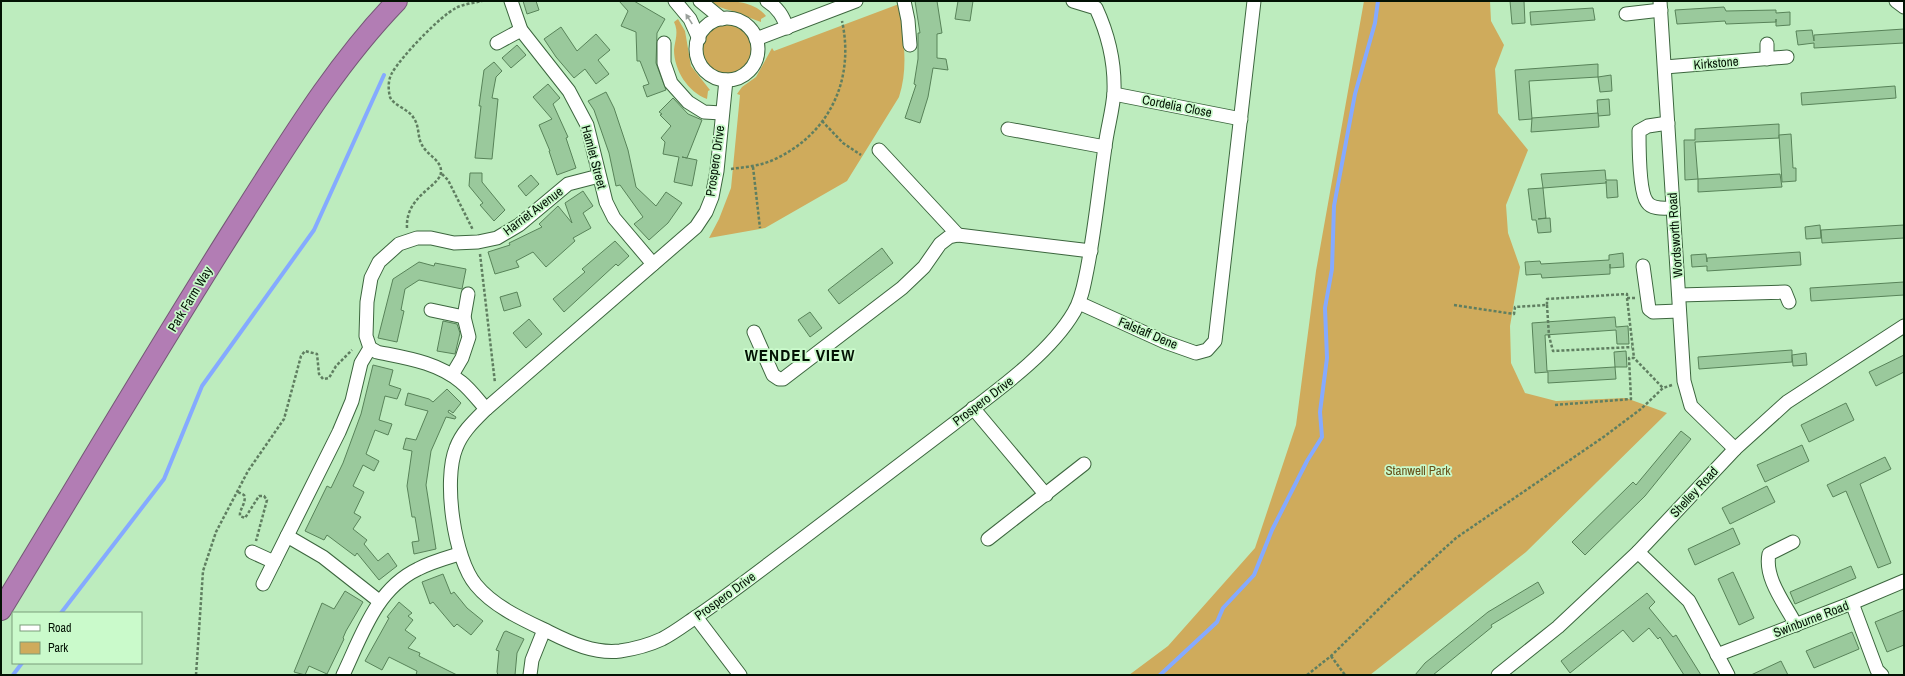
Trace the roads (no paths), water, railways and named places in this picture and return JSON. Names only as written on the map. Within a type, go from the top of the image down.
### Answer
[{"type":"highway","name":"Park Farm Way","points":[[1,610],[216,258],[303,122],[330,81],[376,22],[397,1]]},
{"type":"street","points":[[675,1],[690,19],[699,39]]},
{"type":"street","points":[[700,1],[722,19]]},
{"type":"street","points":[[768,1],[776,7],[783,17],[787,28]]},
{"type":"street","points":[[756,39],[856,1]]},
{"type":"street","points":[[904,1],[908,20],[910,45]]},
{"type":"street","name":"Prospero Drive","points":[[726,80],[717,171],[712,197],[706,212],[696,227],[486,409],[465,432],[456,448],[452,465],[450,483],[459,554],[467,573],[478,588],[501,607],[544,630],[581,646],[601,651],[618,651],[646,645],[663,638],[696,617],[1017,375],[1062,331],[1079,303],[1090,251],[1114,94],[1110,47],[1101,4],[1073,1]]},
{"type":"street","points":[[1241,119],[1254,1]]},
{"type":"street","points":[[1896,1],[1904,7]]},
{"type":"street","name":"Hamlet Street","points":[[511,3],[521,30],[569,91],[587,125],[606,202],[614,218],[653,264]]},
{"type":"street","points":[[1626,14],[1661,5]]},
{"type":"street","name":"Wordsworth Road","points":[[1661,5],[1684,381],[1691,406],[1735,449]]},
{"type":"street","points":[[722,19],[729,19],[743,23],[753,33],[756,39],[758,54],[752,68],[740,77],[726,80],[710,75],[700,63],[697,51],[699,39],[704,29],[712,23],[722,19]]},
{"type":"street","points":[[497,43],[521,30]]},
{"type":"street","points":[[664,43],[664,63],[671,83],[688,102],[704,112],[722,113]]},
{"type":"street","points":[[1766,44],[1767,59]]},
{"type":"street","name":"Kirkstone","points":[[1665,67],[1787,57]]},
{"type":"street","name":"Cordelia Close","points":[[1114,94],[1241,119]]},
{"type":"street","name":"Falstaff Dene","points":[[1079,303],[1165,342],[1196,353],[1207,350],[1215,341],[1241,119]]},
{"type":"street","points":[[1668,123],[1648,126],[1639,132],[1639,149],[1643,194],[1647,203],[1655,207],[1673,208]]},
{"type":"street","points":[[1008,129],[1105,147]]},
{"type":"street","points":[[880,150],[958,235]]},
{"type":"street","name":"Harriet Avenue","points":[[370,348],[366,336],[367,302],[371,278],[378,262],[399,244],[417,238],[431,238],[454,242],[478,242],[497,238],[519,225],[568,184],[599,176]]},
{"type":"street","points":[[754,332],[773,375],[779,379],[782,379],[902,288],[924,267],[940,244],[949,237],[958,235],[1090,251]]},
{"type":"street","points":[[1642,266],[1646,299],[1649,309],[1653,312],[1679,311]]},
{"type":"street","points":[[1678,295],[1785,292],[1789,302]]},
{"type":"street","points":[[452,375],[466,350],[468,337],[464,317],[468,294]]},
{"type":"street","points":[[431,310],[464,317]]},
{"type":"street","name":"Shelley Road","points":[[1498,675],[1558,627],[1638,552],[1735,449],[1787,402],[1904,326]]},
{"type":"street","points":[[263,584],[339,432],[352,401],[361,363],[370,348],[378,352],[435,366],[452,375],[462,383],[486,409]]},
{"type":"street","points":[[973,408],[1046,495]]},
{"type":"street","points":[[988,539],[1084,464]]},
{"type":"street","points":[[286,536],[324,557],[379,601]]},
{"type":"street","points":[[1793,542],[1769,554],[1768,562],[1769,574],[1796,625]]},
{"type":"street","points":[[252,552],[274,562]]},
{"type":"street","points":[[1638,552],[1689,601],[1716,655],[1728,675]]},
{"type":"street","points":[[343,675],[366,623],[379,601],[396,583],[418,569],[459,554]]},
{"type":"street","name":"Swinburne Road","points":[[1716,655],[1852,603],[1904,581]]},
{"type":"street","points":[[1852,603],[1877,670],[1882,675]]},
{"type":"street","points":[[696,617],[740,675]]},
{"type":"street","points":[[530,675],[532,660],[544,630]]},
{"type":"waterway","points":[[1160,675],[1217,622],[1223,608],[1254,575],[1272,530],[1307,461],[1322,437],[1320,412],[1327,358],[1325,308],[1332,269],[1334,206],[1355,94],[1375,23],[1378,1]]},
{"type":"waterway","points":[[62,612],[164,479],[202,386],[314,230],[384,75]]},
{"type":"waterway","points":[[13,675],[21,664]]},
{"type":"district","name":"WENDEL VIEW","points":[[800,354]]},
{"type":"park label","name":"Stanwell Park","points":[[1418,470]]}]
